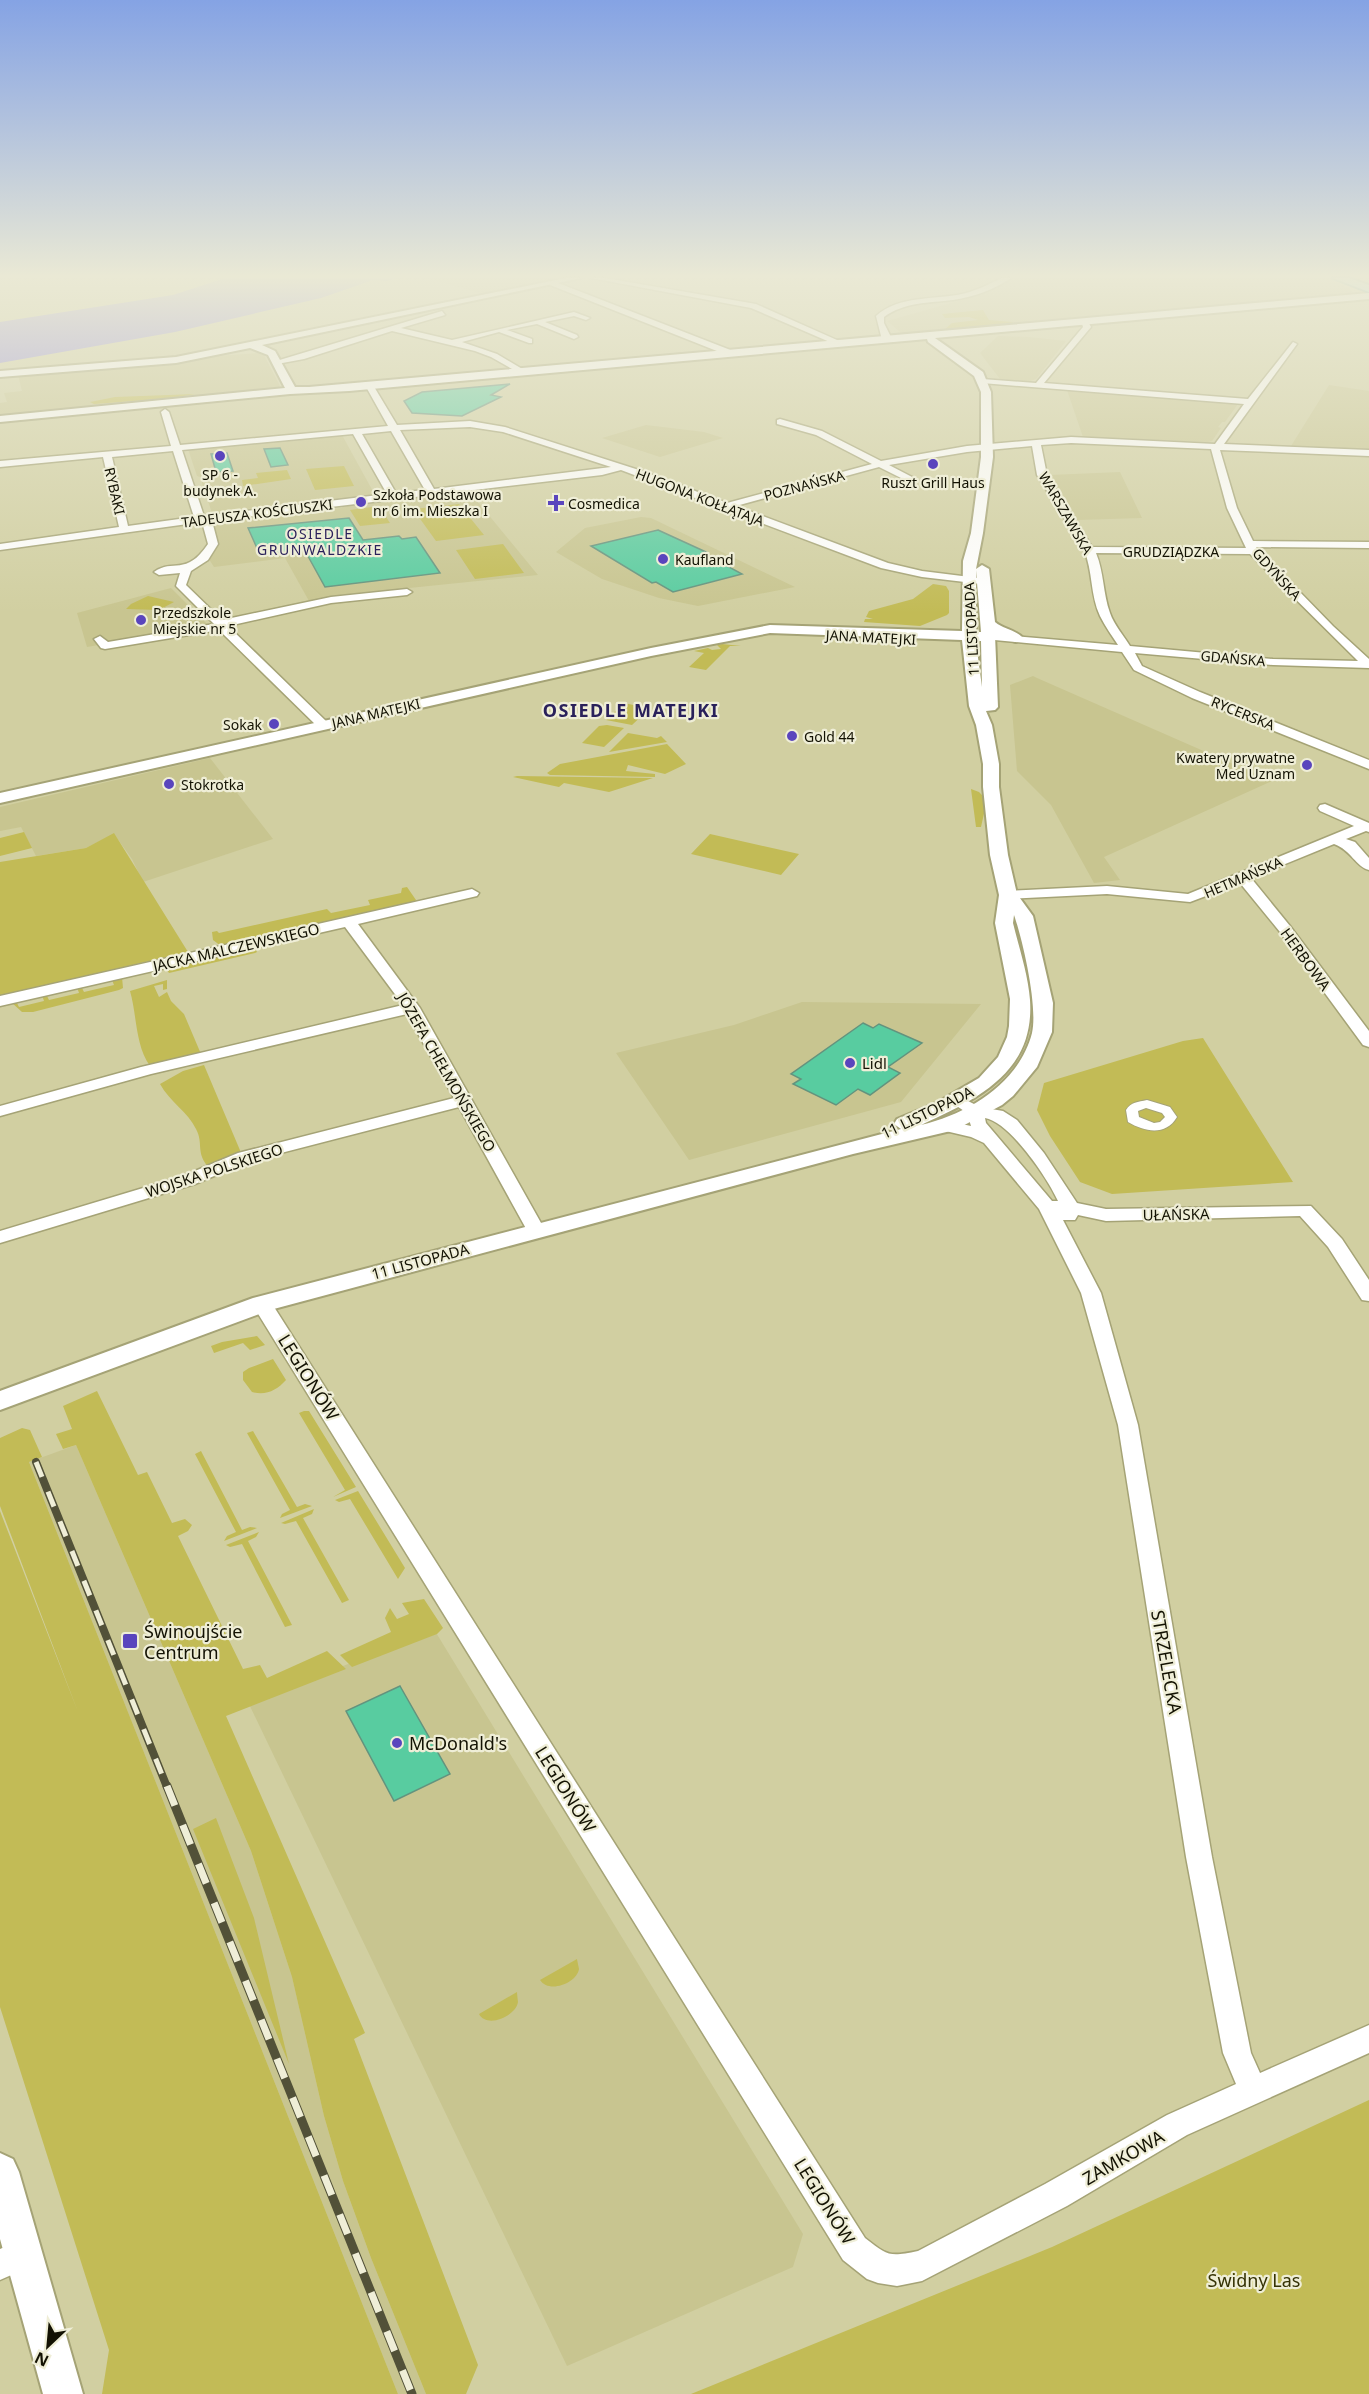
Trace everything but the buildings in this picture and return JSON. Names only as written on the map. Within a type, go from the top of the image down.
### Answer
[{"type":"street","points":[[0,419],[292,391],[330,390]]},
{"type":"street","points":[[372,390],[431,492]]},
{"type":"street","name":"11 LISTOPADA","points":[[849,1148],[956,1100],[986,1082],[998,1071],[1017,1038],[1020,999],[1004,923],[1008,895],[999,855],[991,764],[978,706],[969,639],[975,581],[981,555],[977,533],[987,447],[985,390]]},
{"type":"street","points":[[1087,390],[1249,402]]},
{"type":"street","points":[[1218,446],[1258,390]]},
{"type":"street","points":[[165,412],[213,544],[204,558],[192,566],[181,581],[181,586],[262,668],[323,725]]},
{"type":"street","points":[[780,422],[819,433],[911,480]]},
{"type":"street","name":"HUGONA KOŁŁĄTAJA","points":[[0,464],[356,431],[393,423],[417,426],[454,423],[492,427],[620,467],[885,566],[975,581]]},
{"type":"street","points":[[356,431],[393,497]]},
{"type":"street","name":"POZNAŃSKA","points":[[726,506],[924,454],[1036,442],[1084,440],[1366,456]]},
{"type":"street","name":"WARSZAWSKA","points":[[1036,442],[1042,475],[1089,550],[1095,563],[1097,584],[1105,615],[1125,649]]},
{"type":"street","name":"GDYŃSKA","points":[[1218,446],[1215,450],[1232,508],[1252,547],[1320,620],[1369,665]]},
{"type":"street","name":"RYBAKI","points":[[107,454],[124,529]]},
{"type":"street","name":"TADEUSZA KOŚCIUSZKI","points":[[0,547],[203,519],[602,472],[620,467]]},
{"type":"street","name":"GRUDZIĄDZKA","points":[[1089,550],[1369,545]]},
{"type":"street","points":[[159,572],[192,566]]},
{"type":"street","name":"11 LISTOPADA","points":[[975,581],[988,640],[990,707],[984,725]]},
{"type":"street","points":[[100,639],[105,646],[221,625],[332,600],[407,592]]},
{"type":"street","points":[[940,638],[956,631],[969,639],[988,640],[996,650],[1016,642]]},
{"type":"street","points":[[988,640],[996,631],[1016,642]]},
{"type":"street","name":"JANA MATEJKI","points":[[0,798],[673,647],[753,633],[940,638]]},
{"type":"street","points":[[940,638],[964,649],[969,639]]},
{"type":"street","name":"GDAŃSKA","points":[[1016,642],[1273,662],[1369,665]]},
{"type":"street","name":"RYCERSKA","points":[[1125,649],[1135,665],[1144,672],[1369,765]]},
{"type":"street","points":[[1325,808],[1366,827]]},
{"type":"street","name":"HETMAŃSKA","points":[[1008,895],[1106,890],[1135,892],[1171,899],[1190,898],[1243,878],[1331,839],[1366,827]]},
{"type":"street","points":[[1331,839],[1350,845],[1369,866]]},
{"type":"street","name":"HERBOWA","points":[[1243,878],[1285,929],[1369,1042]]},
{"type":"street","name":"JACKA MALCZEWSKIEGO","points":[[0,1001],[472,893]]},
{"type":"street","name":"11 LISTOPADA","points":[[0,1401],[262,1304],[536,1230],[943,1125],[975,1111],[1006,1092],[1027,1067],[1042,1032],[1044,1017],[1039,982],[1024,916],[1008,895]]},
{"type":"street","name":"JÓZEFA CHEŁMOŃSKIEGO","points":[[348,921],[412,1008],[536,1230]]},
{"type":"street","points":[[0,1111],[147,1070],[412,1008]]},
{"type":"street","points":[[1006,1092],[1002,1110],[1011,1125],[1038,1157],[1070,1207],[1064,1238]]},
{"type":"street","points":[[956,1100],[975,1111],[997,1115],[1011,1125]]},
{"type":"street","name":"WOJSKA POLSKIEGO","points":[[0,1237],[189,1180],[244,1157],[464,1101]]},
{"type":"street","name":"STRZELECKA","points":[[975,1111],[978,1124],[1047,1207],[1064,1238],[1090,1293],[1116,1376],[1128,1425],[1204,1881],[1237,2053],[1253,2091]]},
{"type":"street","points":[[943,1125],[977,1133],[992,1140]]},
{"type":"street","name":"UŁAŃSKA","points":[[1047,1207],[1070,1207],[1106,1215],[1305,1210],[1335,1243],[1369,1295]]},
{"type":"street","name":"LEGIONÓW","points":[[262,1304],[854,2249],[878,2268]]},
{"type":"street","name":"ZAMKOWA","points":[[878,2268],[897,2271],[922,2266],[1056,2196],[1178,2125],[1369,2039]]},
{"type":"street","points":[[0,2172],[12,2260],[63,2394]]},
{"type":"shaded area","points":[[274,390],[0,415],[0,403],[7,402],[4,393]]},
{"type":"shaded area","points":[[1067,390],[1238,404],[1225,422],[1218,427],[1221,428],[1212,441],[1208,442],[1083,437]]},
{"type":"shaded area","points":[[1326,390],[1369,391],[1369,449],[1291,446]]},
{"type":"shaded area","points":[[646,425],[704,432],[723,438],[660,457],[602,438]]},
{"type":"shaded area","points":[[342,435],[375,495],[383,501],[469,491],[538,575],[340,595],[309,601],[285,558],[214,567],[205,553],[211,549],[209,522],[342,508],[343,506],[336,499],[212,513],[188,449]]},
{"type":"shaded area","points":[[1120,472],[1142,518],[1077,520],[1050,475]]},
{"type":"shaded area","name":"Kaufland","points":[[641,517],[651,518],[795,587],[698,606],[659,598],[602,579],[556,552],[585,528]]},
{"type":"shaded area","name":"Przedszkole Miejskie nr 5","points":[[171,588],[209,626],[87,647],[77,613]]},
{"type":"shaded area","points":[[1033,676],[1272,781],[1104,857],[1120,880],[1094,883],[1051,805],[1017,771],[1010,685]]},
{"type":"shaded area","points":[[210,758],[273,839],[143,882],[132,859],[114,834],[86,848],[36,856],[21,827],[0,831],[0,807]]},
{"type":"shaded area","points":[[802,1002],[981,1004],[901,1102],[689,1160],[616,1053],[734,1025]]},
{"type":"shaded area","points":[[76,1445],[251,1851],[292,1977],[324,2116],[343,2181],[371,2258],[426,2394],[398,2394],[29,1462]]},
{"type":"shaded area","points":[[435,1631],[803,2234],[793,2267],[567,2366],[248,1702]]},
{"type":"green space","points":[[195,394],[94,404],[90,402],[115,397]]},
{"type":"green space","points":[[344,466],[354,486],[315,490],[306,469]]},
{"type":"green space","points":[[287,470],[291,479],[243,486],[242,480],[258,478],[256,473]]},
{"type":"green space","points":[[459,504],[484,535],[436,541],[413,509]]},
{"type":"green space","points":[[379,506],[390,523],[360,526],[350,510]]},
{"type":"green space","points":[[503,544],[524,573],[475,579],[456,550]]},
{"type":"green space","points":[[933,584],[946,586],[949,591],[949,613],[947,615],[920,626],[864,622],[865,619],[873,619],[866,617],[869,611],[913,599]]},
{"type":"green space","points":[[148,596],[174,602],[159,610],[126,609]]},
{"type":"green space","points":[[717,645],[741,646],[730,646],[706,670],[689,667],[704,653],[694,651],[708,648],[721,649]]},
{"type":"green space","points":[[624,703],[648,710],[632,725],[606,720]]},
{"type":"green space","points":[[599,726],[624,728],[604,747],[582,743]]},
{"type":"green space","points":[[628,733],[657,738],[661,736],[667,742],[609,752]]},
{"type":"green space","points":[[667,744],[686,764],[665,774],[628,765],[626,771],[655,774],[655,777],[550,775],[547,773],[560,764]]},
{"type":"green space","points":[[513,777],[653,778],[609,792],[564,783],[559,787]]},
{"type":"green space","points":[[971,789],[984,797],[985,809],[981,827],[976,827]]},
{"type":"green space","points":[[24,832],[32,848],[0,856],[0,838]]},
{"type":"green space","points":[[114,833],[188,952],[0,996],[0,862],[86,848]]},
{"type":"green space","points":[[710,834],[799,854],[781,875],[691,854]]},
{"type":"green space","points":[[407,887],[416,900],[414,903],[221,946],[213,940],[212,932],[219,933],[327,909],[331,913],[370,905],[368,900],[401,893],[402,888]]},
{"type":"green space","points":[[254,947],[257,952],[255,953],[169,973],[165,967]]},
{"type":"green space","points":[[122,977],[123,988],[119,990],[33,1012],[22,1012],[11,1002],[16,1001],[19,1007],[44,1001],[42,995],[46,994],[49,1000],[79,993],[77,987],[81,986],[84,992],[114,985],[112,980]]},
{"type":"green space","points":[[167,980],[167,989],[163,990],[163,984],[154,986],[159,997],[167,992],[171,1001],[184,1014],[201,1054],[150,1066],[139,1039],[130,991]]},
{"type":"green space","points":[[1203,1038],[1293,1182],[1112,1194],[1080,1182],[1050,1136],[1037,1110],[1044,1083],[1183,1041]]},
{"type":"green space","points":[[204,1065],[242,1155],[209,1168],[202,1157],[198,1134],[193,1123],[160,1084],[183,1071]]},
{"type":"green space","points":[[257,1336],[265,1345],[250,1350],[243,1343],[214,1353],[211,1346],[222,1342]]},
{"type":"green space","points":[[273,1359],[286,1380],[271,1391],[252,1392],[243,1380],[243,1372]]},
{"type":"green space","points":[[97,1391],[138,1475],[147,1472],[172,1523],[185,1519],[192,1525],[188,1531],[178,1536],[243,1669],[260,1665],[267,1678],[327,1651],[346,1669],[226,1716],[365,2033],[354,2039],[478,2365],[466,2394],[426,2394],[371,2258],[343,2181],[324,2116],[292,1977],[251,1851],[76,1445],[63,1449],[56,1434],[72,1429],[63,1406]]},
{"type":"green space","points":[[309,1411],[356,1487],[333,1497],[345,1490],[299,1413]]},
{"type":"green space","points":[[22,1428],[30,1430],[42,1457],[29,1462],[398,2394],[102,2394],[109,2350],[0,2007],[0,1511],[78,1712],[0,1506],[0,1438]]},
{"type":"green space","points":[[253,1431],[297,1507],[305,1504],[312,1506],[280,1518],[282,1514],[290,1510],[247,1433]]},
{"type":"green space","points":[[201,1451],[242,1530],[250,1527],[257,1528],[224,1541],[227,1536],[236,1532],[195,1454]]},
{"type":"green space","points":[[358,1491],[405,1568],[398,1579],[350,1499],[339,1502],[335,1500]]},
{"type":"green space","points":[[314,1509],[312,1514],[303,1518],[349,1600],[342,1603],[296,1521],[281,1523]]},
{"type":"green space","points":[[259,1532],[256,1537],[248,1541],[292,1625],[285,1627],[242,1544],[230,1547],[226,1545]]},
{"type":"green space","points":[[424,1599],[443,1628],[437,1634],[352,1667],[340,1655],[391,1632],[385,1618],[390,1608],[397,1619],[409,1614],[402,1603]]},
{"type":"green space","points":[[216,1818],[254,1918],[289,2064],[193,1829]]},
{"type":"green space","points":[[577,1959],[579,1969],[573,1979],[568,1982],[550,1986],[540,1980]]},
{"type":"green space","points":[[517,1992],[516,2007],[507,2016],[488,2020],[479,2014]]},
{"type":"green space","name":"Świdny Las","points":[[1369,2100],[1369,2394],[691,2394],[1052,2247]]},
{"type":"railway","points":[[36,1462],[167,1787]]},
{"type":"railway","points":[[167,1786],[412,2394]]},
{"type":"place","name":"SP 6 - budynek A.","points":[[220,456]]},
{"type":"place","name":"Ruszt Grill Haus","points":[[933,464]]},
{"type":"place","name":"Szkoła Podstawowa nr 6 im. Mieszka I","points":[[361,502]]},
{"type":"place","name":"Cosmedica","points":[[556,503]]},
{"type":"place","name":"Kaufland","points":[[663,559]]},
{"type":"place","name":"Przedszkole Miejskie nr 5","points":[[141,620]]},
{"type":"place","name":"Sokak","points":[[274,724]]},
{"type":"place","name":"Gold 44","points":[[792,736]]},
{"type":"place","name":"Kwatery prywatne Med Uznam","points":[[1307,765]]},
{"type":"place","name":"Stokrotka","points":[[169,784]]},
{"type":"place","name":"Lidl","points":[[850,1063]]},
{"type":"place","name":"Świnoujście Centrum","points":[[130,1641]]},
{"type":"place","name":"McDonald's","points":[[397,1743]]},
{"type":"district","name":"OSIEDLE GRUNWALDZKIE","points":[[320,542]]},
{"type":"district","name":"OSIEDLE MATEJKI","points":[[631,710]]}]
